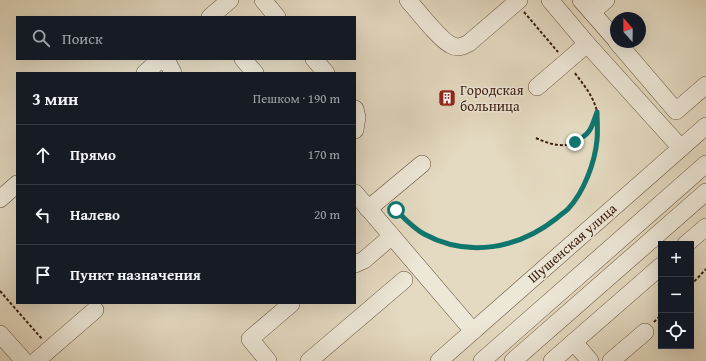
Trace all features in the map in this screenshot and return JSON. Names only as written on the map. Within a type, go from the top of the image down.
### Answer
[{"type":"street","points":[[211,16],[230,0]]},
{"type":"street","points":[[263,0],[276,16]]},
{"type":"street","points":[[408,0],[442,38],[451,45],[460,47],[469,44],[518,1]]},
{"type":"street","points":[[550,0],[587,44],[681,148]]},
{"type":"street","points":[[606,0],[586,6],[610,33]]},
{"type":"street","points":[[537,87],[587,44]]},
{"type":"street","points":[[623,48],[676,111]]},
{"type":"street","points":[[146,72],[162,60]]},
{"type":"street","points":[[164,60],[169,65],[172,72]]},
{"type":"street","points":[[244,60],[254,72]]},
{"type":"street","points":[[315,60],[325,72]]},
{"type":"street","points":[[660,125],[706,85]]},
{"type":"street","points":[[356,113],[356,124]]},
{"type":"street","name":"Шушенская улица","points":[[439,361],[706,126]]},
{"type":"street","points":[[368,209],[422,164]]},
{"type":"street","name":"Шушенская улица","points":[[482,361],[706,164]]},
{"type":"street","points":[[0,199],[16,185]]},
{"type":"street","points":[[513,361],[706,192]]},
{"type":"street","points":[[356,194],[473,331]]},
{"type":"street","points":[[690,241],[705,229]]},
{"type":"street","points":[[356,264],[364,260],[392,236]]},
{"type":"street","points":[[552,361],[658,269]]},
{"type":"street","points":[[309,361],[404,280]]},
{"type":"street","points":[[268,361],[250,339],[291,304]]},
{"type":"street","points":[[36,361],[95,310]]},
{"type":"street","points":[[611,361],[645,332]]},
{"type":"street","points":[[0,334],[24,361]]},
{"type":"street","points":[[574,342],[590,361]]},
{"type":"path","points":[[384,196],[407,221],[423,233],[442,242],[468,248],[499,246],[524,239],[546,227],[569,209],[582,188],[592,165],[597,140],[597,112],[589,92],[518,1]]},
{"type":"path","points":[[536,138],[548,144],[563,146],[575,142],[587,135],[593,125],[597,112]]},
{"type":"path","points":[[694,282],[706,269]]},
{"type":"path","points":[[0,291],[51,349]]},
{"type":"place","name":"Городская больница","points":[[447,98]]},
{"type":"route","points":[[396,210],[407,221],[423,233],[442,242],[468,248],[499,246],[524,239],[546,227],[569,209],[582,188],[592,165],[597,140],[597,112],[593,125],[587,135],[575,142]]}]
